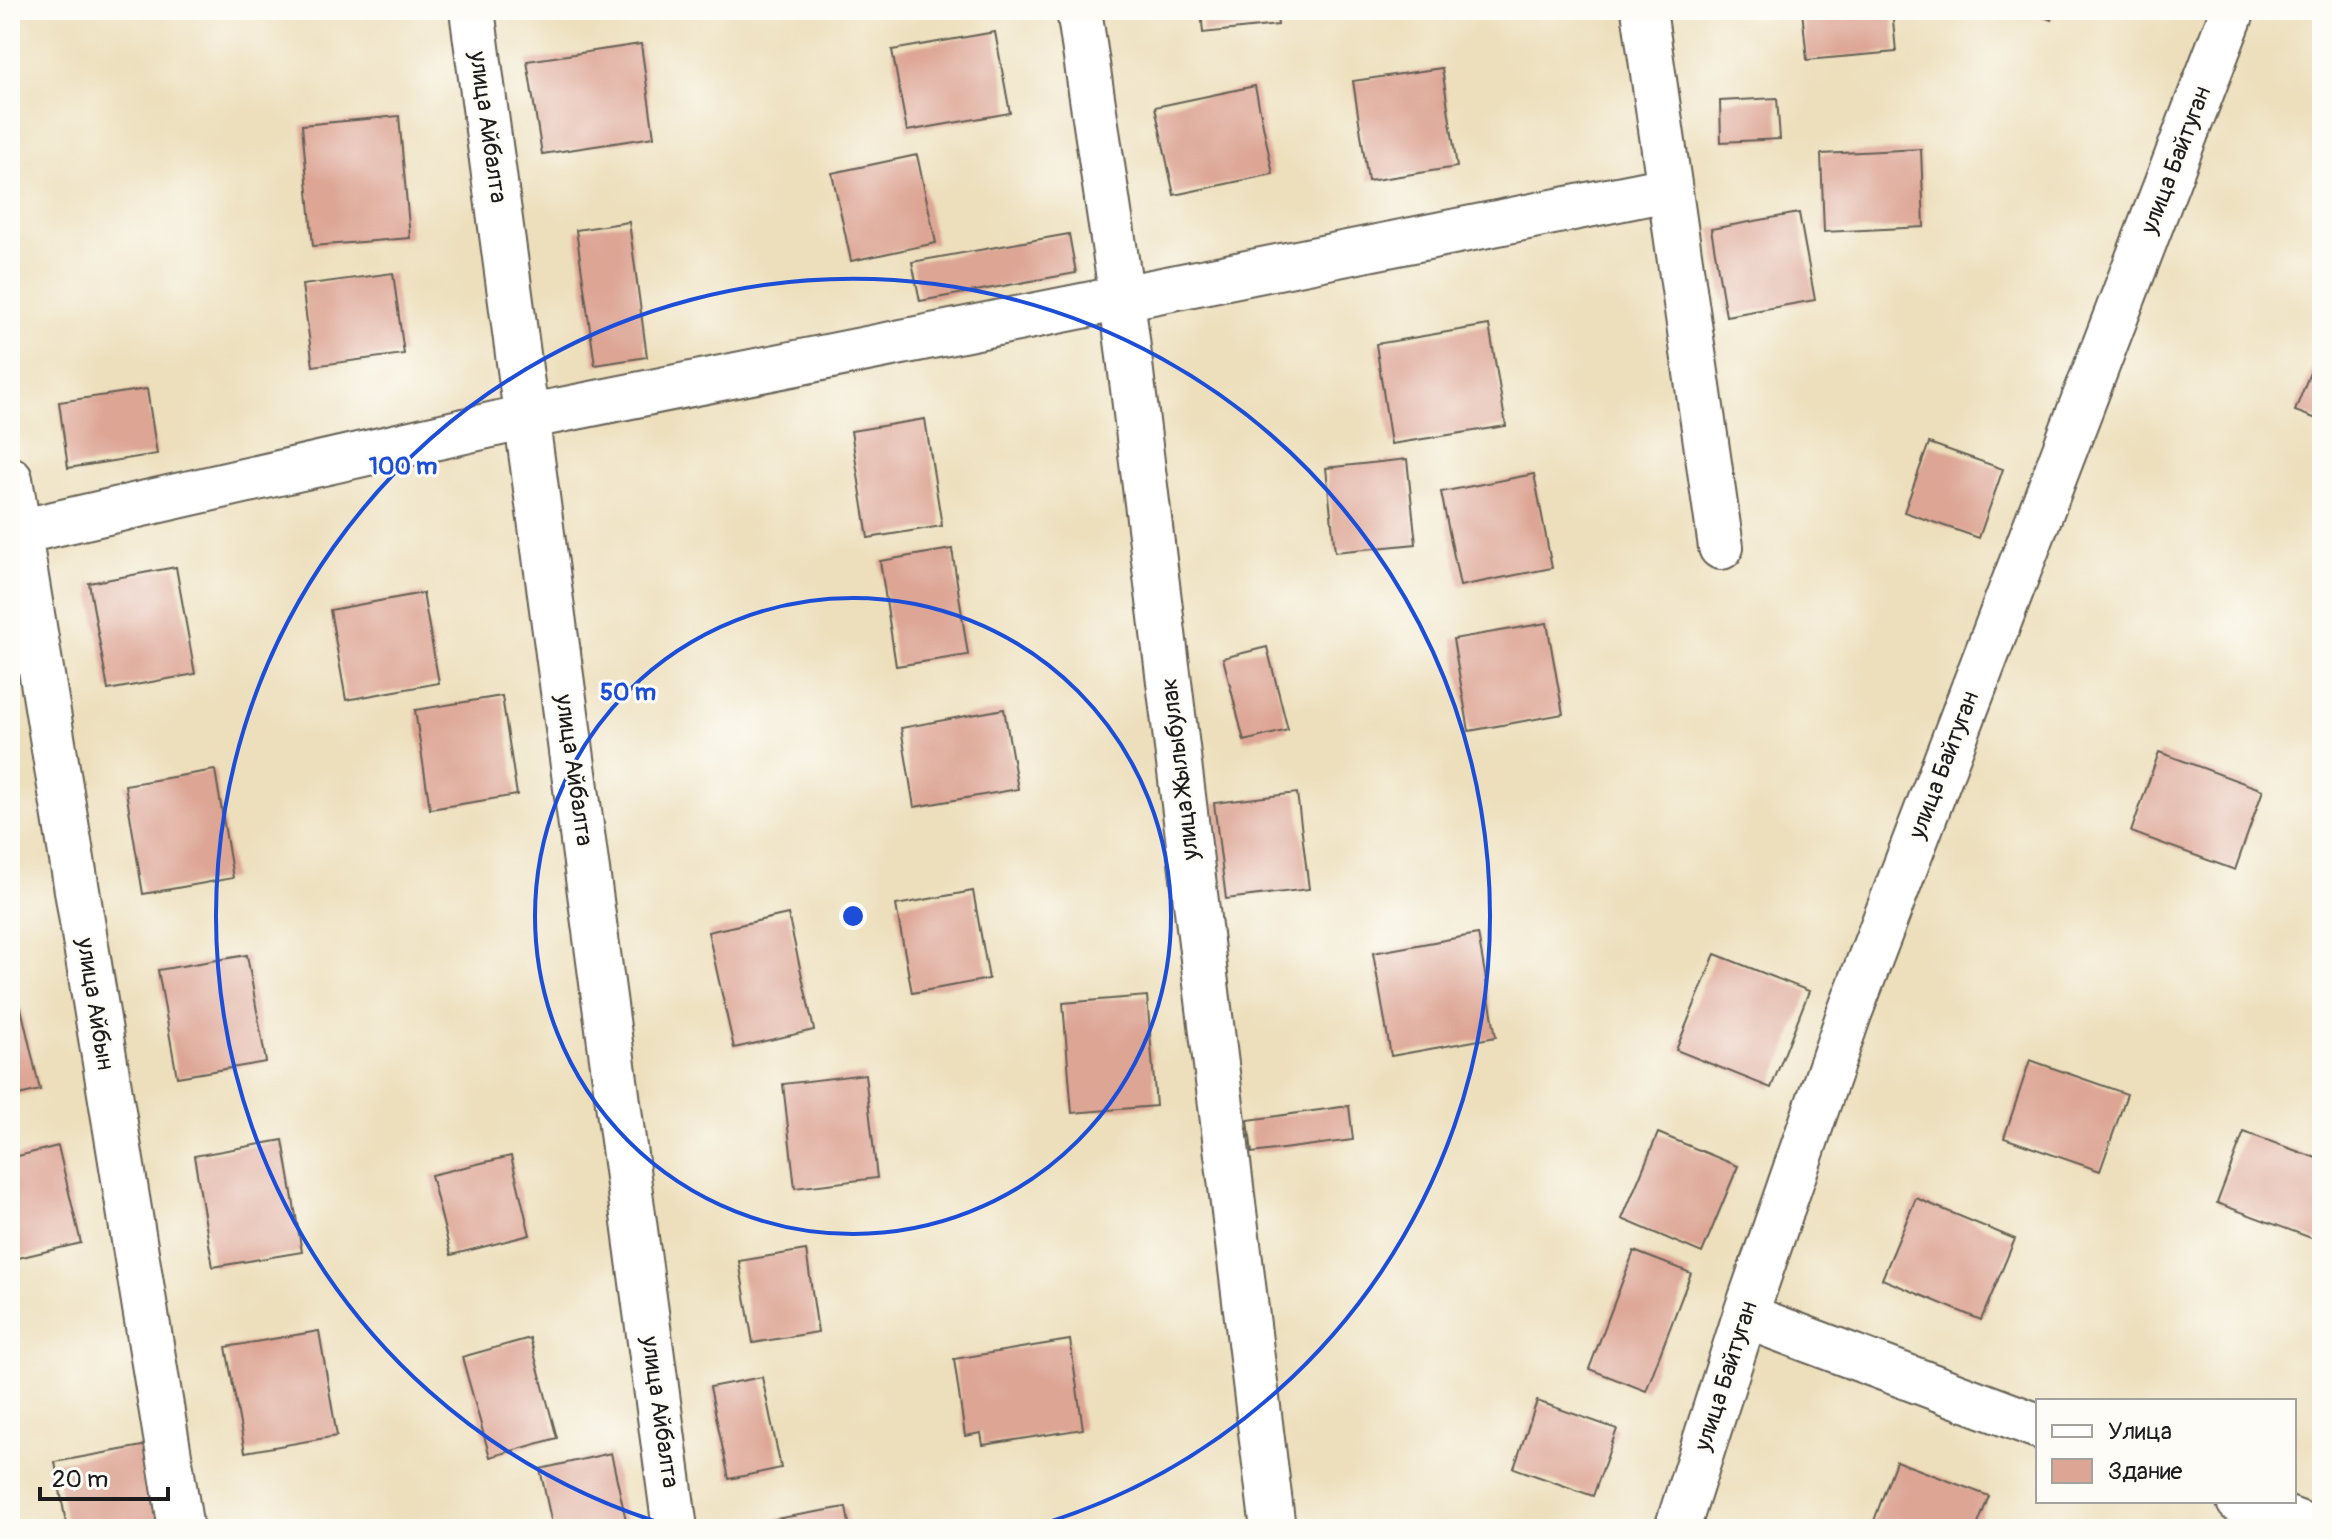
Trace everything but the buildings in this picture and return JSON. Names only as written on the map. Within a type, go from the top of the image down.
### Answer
[{"type":"street","name":"улица Айбалта","points":[[472,10],[675,1529]]},
{"type":"street","name":"улица Жылыбулак","points":[[1079,10],[1122,299],[1273,1529]]},
{"type":"street","points":[[1644,10],[1721,547]]},
{"type":"street","name":"улица Байтуган","points":[[1677,1529],[1745,1316],[1849,1014],[2233,10]]},
{"type":"street","points":[[14,533],[526,417],[1668,189]]},
{"type":"street","name":"улица Айбын","points":[[10,479],[14,533],[181,1529]]},
{"type":"street","points":[[1745,1316],[2036,1425]]},
{"type":"street","points":[[2244,1503],[2313,1529],[2322,1504]]}]
